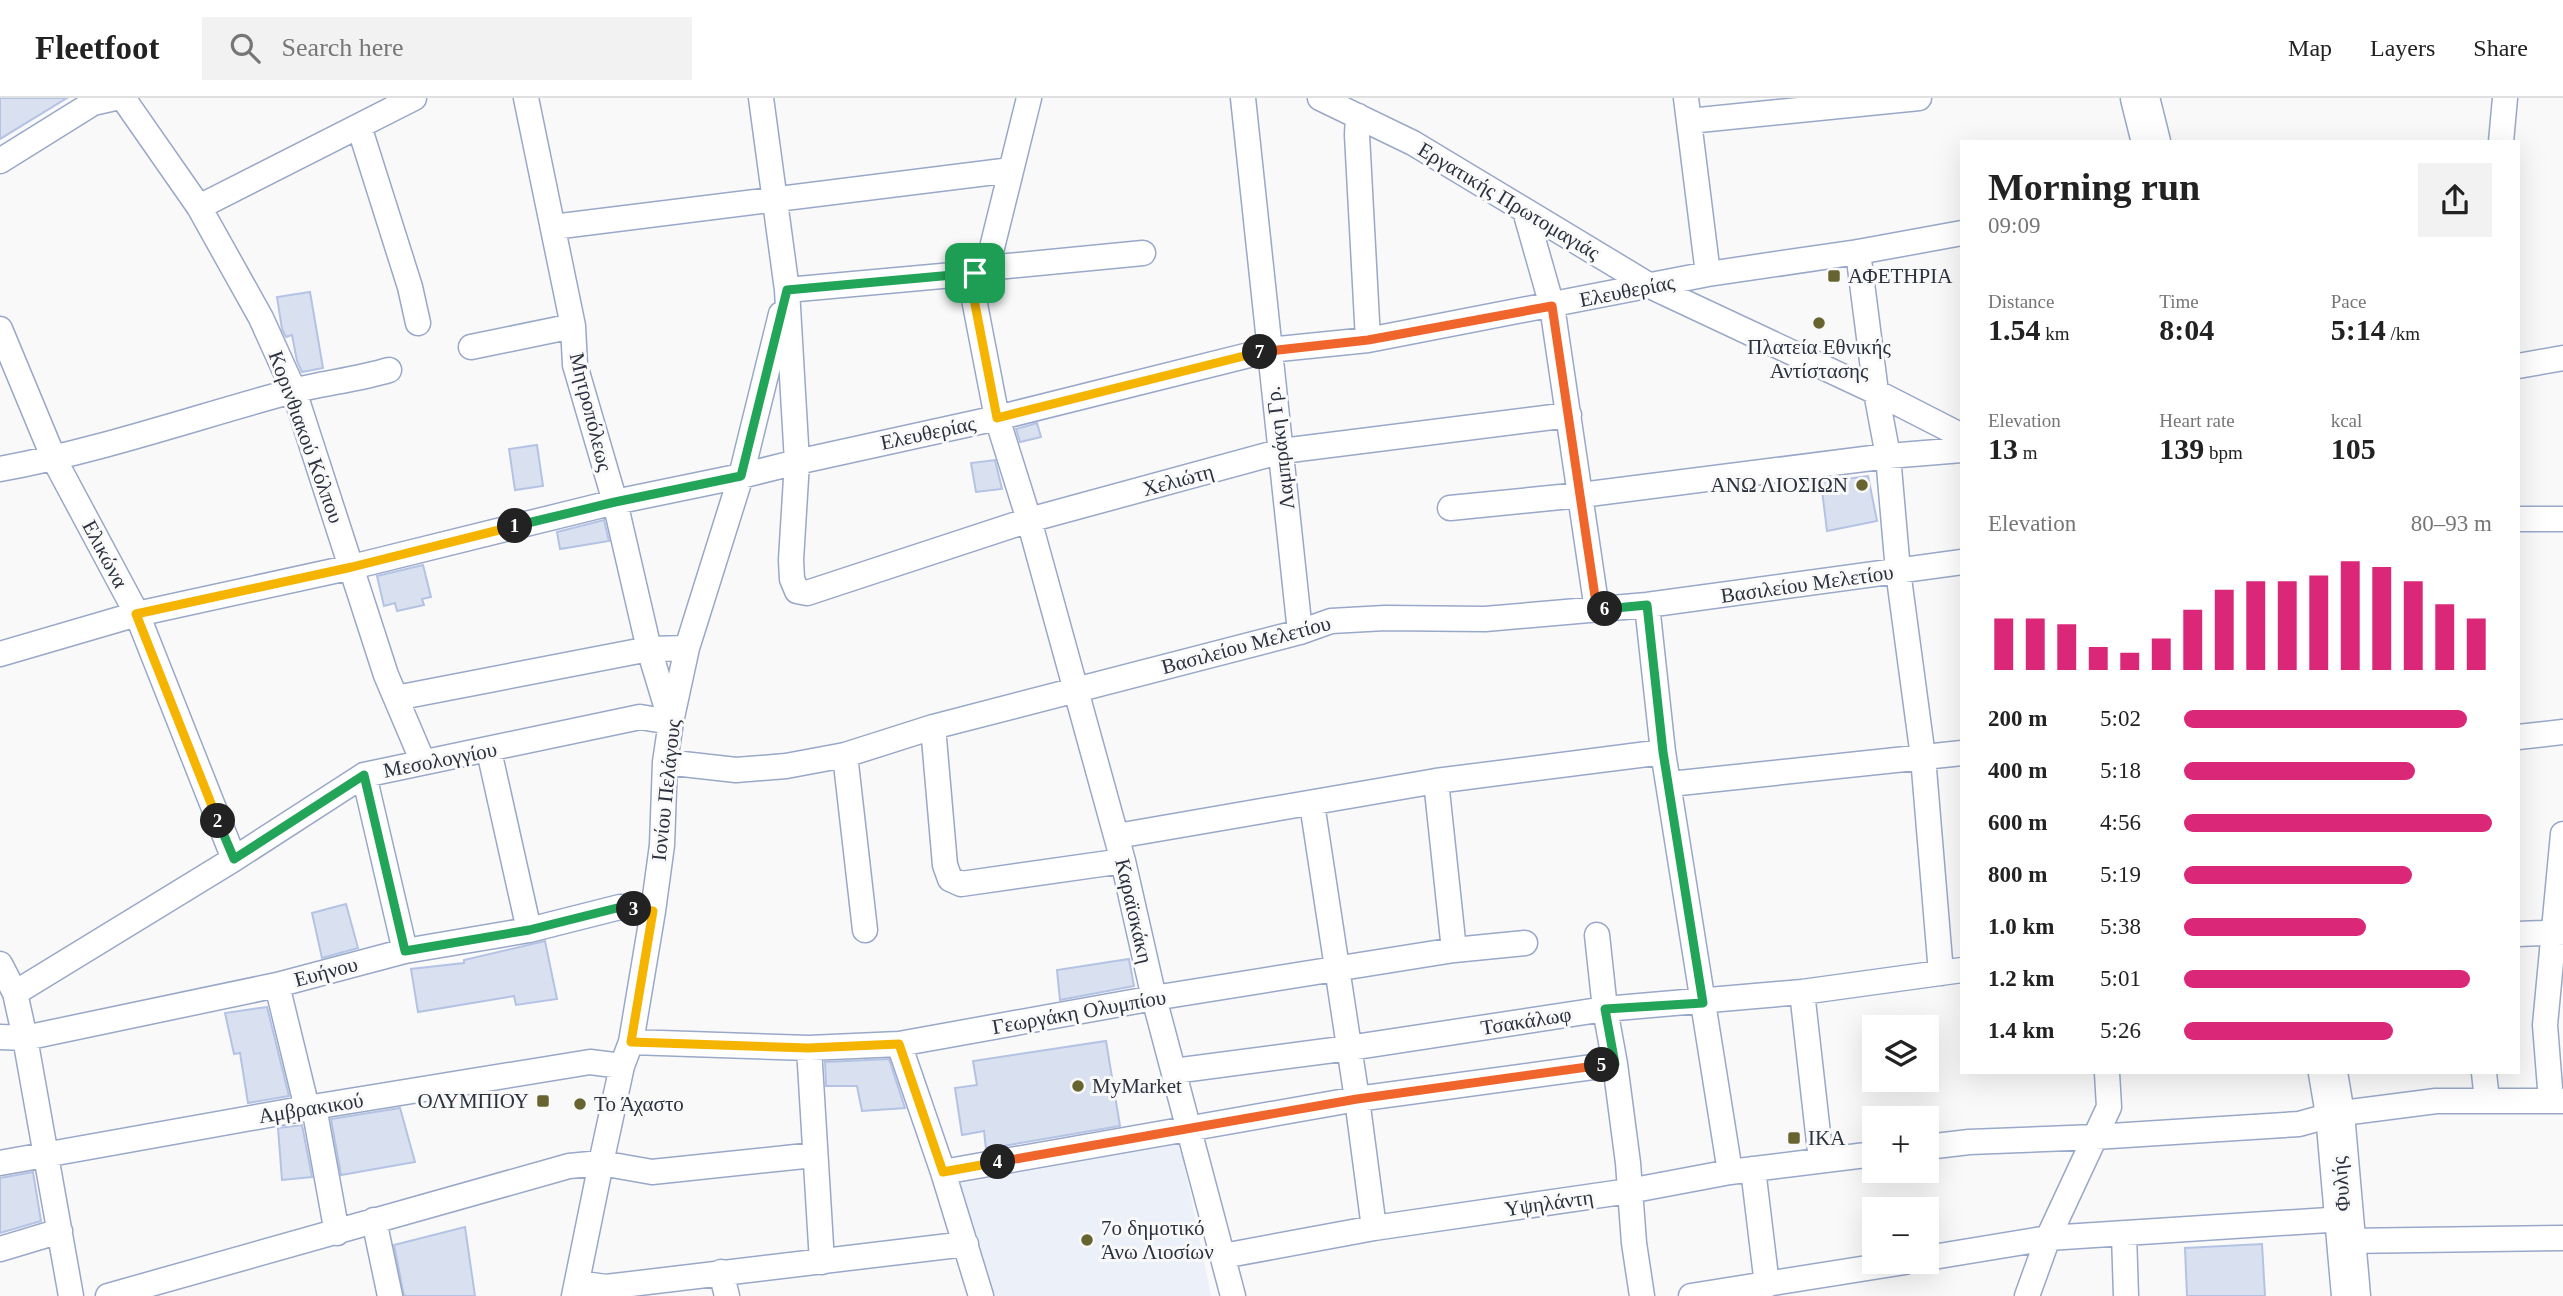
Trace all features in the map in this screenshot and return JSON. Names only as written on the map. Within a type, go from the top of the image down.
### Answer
[{"type":"main road","points":[[2140,98],[2150,140]]},
{"type":"main road","name":"Φυλής","points":[[2328,1074],[2335,1114],[2351,1296]]},
{"type":"street","points":[[0,161],[93,103],[115,98]]},
{"type":"street","name":"Κορινθιακού Κόλπου","points":[[123,98],[199,207],[261,318],[294,391],[386,675],[423,762]]},
{"type":"street","points":[[199,207],[414,98]]},
{"type":"street","name":"Μητροπόλεως","points":[[526,98],[573,326],[575,365],[615,502],[649,649],[671,722]]},
{"type":"street","points":[[761,98],[787,290],[797,462]]},
{"type":"street","name":"Καραϊσκάκη","points":[[1029,98],[1011,170],[973,294],[997,418],[1029,520],[1123,861],[1154,998],[1233,1296]]},
{"type":"street","name":"Λαμπράκη Γρ.","points":[[1243,98],[1300,632]]},
{"type":"street","name":"Εργατικής Πρωτομαγιάς","points":[[1320,98],[1413,143],[1652,287],[1876,392],[1960,435]]},
{"type":"street","points":[[1708,274],[1687,109],[1919,98]]},
{"type":"street","points":[[2501,140],[2505,98]]},
{"type":"street","points":[[1358,116],[1368,340]]},
{"type":"street","points":[[359,126],[410,287],[418,323]]},
{"type":"street","points":[[553,227],[1011,170]]},
{"type":"street","points":[[1525,211],[1552,306],[1597,610]]},
{"type":"street","name":"Ελευθερίας","points":[[0,654],[136,614],[352,567],[615,502],[997,418],[1269,350],[1368,340],[1708,274],[1858,252],[1960,233]]},
{"type":"street","points":[[1858,252],[1876,392],[1888,456],[1898,571],[1951,972]]},
{"type":"street","points":[[787,290],[1143,253]]},
{"type":"street","name":"Ιονίου Πελάγους","points":[[575,1290],[622,1066],[631,1042],[662,845],[671,722],[687,648],[741,476],[787,290]]},
{"type":"street","points":[[471,347],[573,326]]},
{"type":"street","name":"Ελικώνα","points":[[0,329],[54,458],[136,614],[234,859]]},
{"type":"street","points":[[2520,366],[2563,358]]},
{"type":"street","points":[[0,468],[54,458],[294,391],[389,370]]},
{"type":"street","name":"Χελιώτη","points":[[797,462],[792,579],[797,591],[807,593],[1029,520],[1282,451],[1569,415]]},
{"type":"street","points":[[1450,508],[1581,495],[1888,456],[1960,450]]},
{"type":"street","points":[[2520,519],[2563,519]]},
{"type":"street","name":"Βασιλείου Μελετίου","points":[[666,762],[736,770],[786,766],[845,755],[933,727],[1300,632],[1331,621],[1385,618],[1485,619],[1597,610],[1960,562]]},
{"type":"street","points":[[1647,605],[1663,752],[1703,1003],[1767,1285]]},
{"type":"street","points":[[396,698],[649,649],[687,648]]},
{"type":"street","name":"Μεσολογγίου","points":[[15,993],[234,859],[364,775],[640,718],[671,722]]},
{"type":"street","points":[[933,727],[945,865],[950,879],[961,884],[1123,861]]},
{"type":"street","points":[[2520,737],[2563,732]]},
{"type":"street","points":[[489,751],[529,930]]},
{"type":"street","points":[[1116,836],[1436,781],[1663,752]]},
{"type":"street","points":[[1670,784],[1960,752]]},
{"type":"street","points":[[845,755],[865,930]]},
{"type":"street","points":[[364,775],[405,951]]},
{"type":"street","points":[[1436,781],[1454,950]]},
{"type":"street","points":[[1312,804],[1374,1228]]},
{"type":"street","points":[[1939,1146],[2300,1124],[2335,1114],[2436,1101],[2557,1101],[2545,1025],[2558,932],[2563,834]]},
{"type":"street","name":"Ευήνου","points":[[0,1037],[25,1038],[277,985],[405,951],[529,930],[621,907],[653,911]]},
{"type":"street","points":[[2520,934],[2558,932]]},
{"type":"street","points":[[1597,935],[1628,1163],[1634,1243],[1642,1296]]},
{"type":"street","name":"Γεωργάκη Ολυμπίου","points":[[631,1042],[808,1048],[899,1044],[1154,998],[1454,950],[1525,943]]},
{"type":"street","points":[[0,964],[15,993],[25,1038],[71,1296]]},
{"type":"street","name":"Τσακάλωφ","points":[[1174,1071],[1349,1048],[1605,1009],[1703,1003],[1951,972]]},
{"type":"street","points":[[277,985],[310,1108],[337,1233]]},
{"type":"street","points":[[1802,992],[1821,1160]]},
{"type":"street","points":[[899,1044],[943,1172],[981,1296]]},
{"type":"street","points":[[808,1048],[822,1262]]},
{"type":"street","name":"Αμβρακικού","points":[[0,1163],[45,1153],[590,1062],[622,1066]]},
{"type":"street","points":[[943,1172],[1357,1099],[1615,1064]]},
{"type":"street","points":[[2027,1296],[2048,1238],[2109,1107],[2107,1074]]},
{"type":"street","points":[[2484,1074],[2487,1100]]},
{"type":"street","points":[[108,1296],[569,1166],[601,1163],[652,1172],[814,1155]]},
{"type":"street","name":"Υψηλάντη","points":[[1223,1256],[1374,1228],[1629,1191],[1742,1171],[1862,1155]]},
{"type":"street","points":[[374,1220],[390,1296]]},
{"type":"street","points":[[1939,1256],[2048,1238],[2124,1234],[2345,1230],[2563,1238]]},
{"type":"street","points":[[0,1249],[60,1231]]},
{"type":"street","points":[[2124,1234],[2126,1296]]},
{"type":"street","points":[[575,1290],[965,1244]]},
{"type":"street","points":[[1691,1296],[1862,1269]]},
{"type":"street","points":[[721,1272],[727,1296]]},
{"type":"shaded area","name":"7ο δημοτικό Άνω Λιοσίων","points":[[1180,1144],[1211,1296],[994,1296],[956,1184]]},
{"type":"building","points":[[0,98],[67,98],[0,139]]},
{"type":"building","points":[[310,292],[323,368],[302,372],[292,335],[286,337],[282,329],[277,297]]},
{"type":"building","points":[[1037,423],[1041,437],[1020,442],[1016,429]]},
{"type":"building","points":[[537,445],[543,486],[515,490],[509,449]]},
{"type":"building","points":[[995,460],[1002,489],[976,492],[971,463]]},
{"type":"building","points":[[1868,476],[1877,521],[1827,531],[1821,482]]},
{"type":"building","points":[[604,520],[609,541],[560,549],[557,532]]},
{"type":"building","points":[[423,565],[431,597],[422,599],[424,605],[397,611],[395,603],[384,606],[377,576]]},
{"type":"building","points":[[346,904],[358,948],[322,958],[312,913]]},
{"type":"building","points":[[545,941],[557,999],[516,1005],[514,996],[418,1012],[411,969],[464,963],[464,960]]},
{"type":"building","points":[[1129,959],[1134,986],[1060,1000],[1057,970]]},
{"type":"building","points":[[267,1007],[289,1096],[248,1103],[240,1053],[234,1054],[225,1013]]},
{"type":"building","points":[[1106,1041],[1120,1126],[986,1149],[984,1131],[962,1135],[955,1088],[977,1085],[973,1061]]},
{"type":"building","points":[[889,1059],[905,1108],[862,1111],[857,1086],[826,1086],[825,1062]]},
{"type":"building","points":[[400,1108],[415,1162],[341,1175],[331,1119]]},
{"type":"building","points":[[302,1125],[312,1177],[282,1180],[278,1128]]},
{"type":"building","points":[[33,1172],[41,1221],[0,1233],[0,1178]]},
{"type":"building","points":[[465,1227],[475,1296],[404,1296],[394,1245]]},
{"type":"building","points":[[2262,1244],[2265,1296],[2187,1296],[2185,1248]]},
{"type":"place","name":"ΑΦΕΤΗΡΙΑ","points":[[1834,276]]},
{"type":"place","name":"Πλατεία Εθνικής Αντίστασης","points":[[1819,323]]},
{"type":"place","name":"ΑΝΩ ΛΙΟΣΙΩΝ","points":[[1862,485]]},
{"type":"place","name":"MyMarket","points":[[1078,1086]]},
{"type":"place","name":"ΟΛΥΜΠΙΟΥ","points":[[543,1101]]},
{"type":"place","name":"Το Άχαστο","points":[[580,1104]]},
{"type":"place","name":"ΙΚΑ","points":[[1794,1138]]},
{"type":"place","name":"7ο δημοτικό Άνω Λιοσίων","points":[[1087,1240]]},
{"type":"route","points":[[975,273],[973,294],[997,418],[1269,350],[1368,340],[1552,306],[1597,610],[1647,605],[1663,752],[1703,1003],[1605,1009],[1615,1064],[1357,1099],[943,1172],[899,1044],[808,1048],[631,1042],[653,911],[621,907],[529,930],[405,951],[364,775],[234,859],[136,614],[352,567],[615,502],[741,476],[787,290],[975,273]]}]
